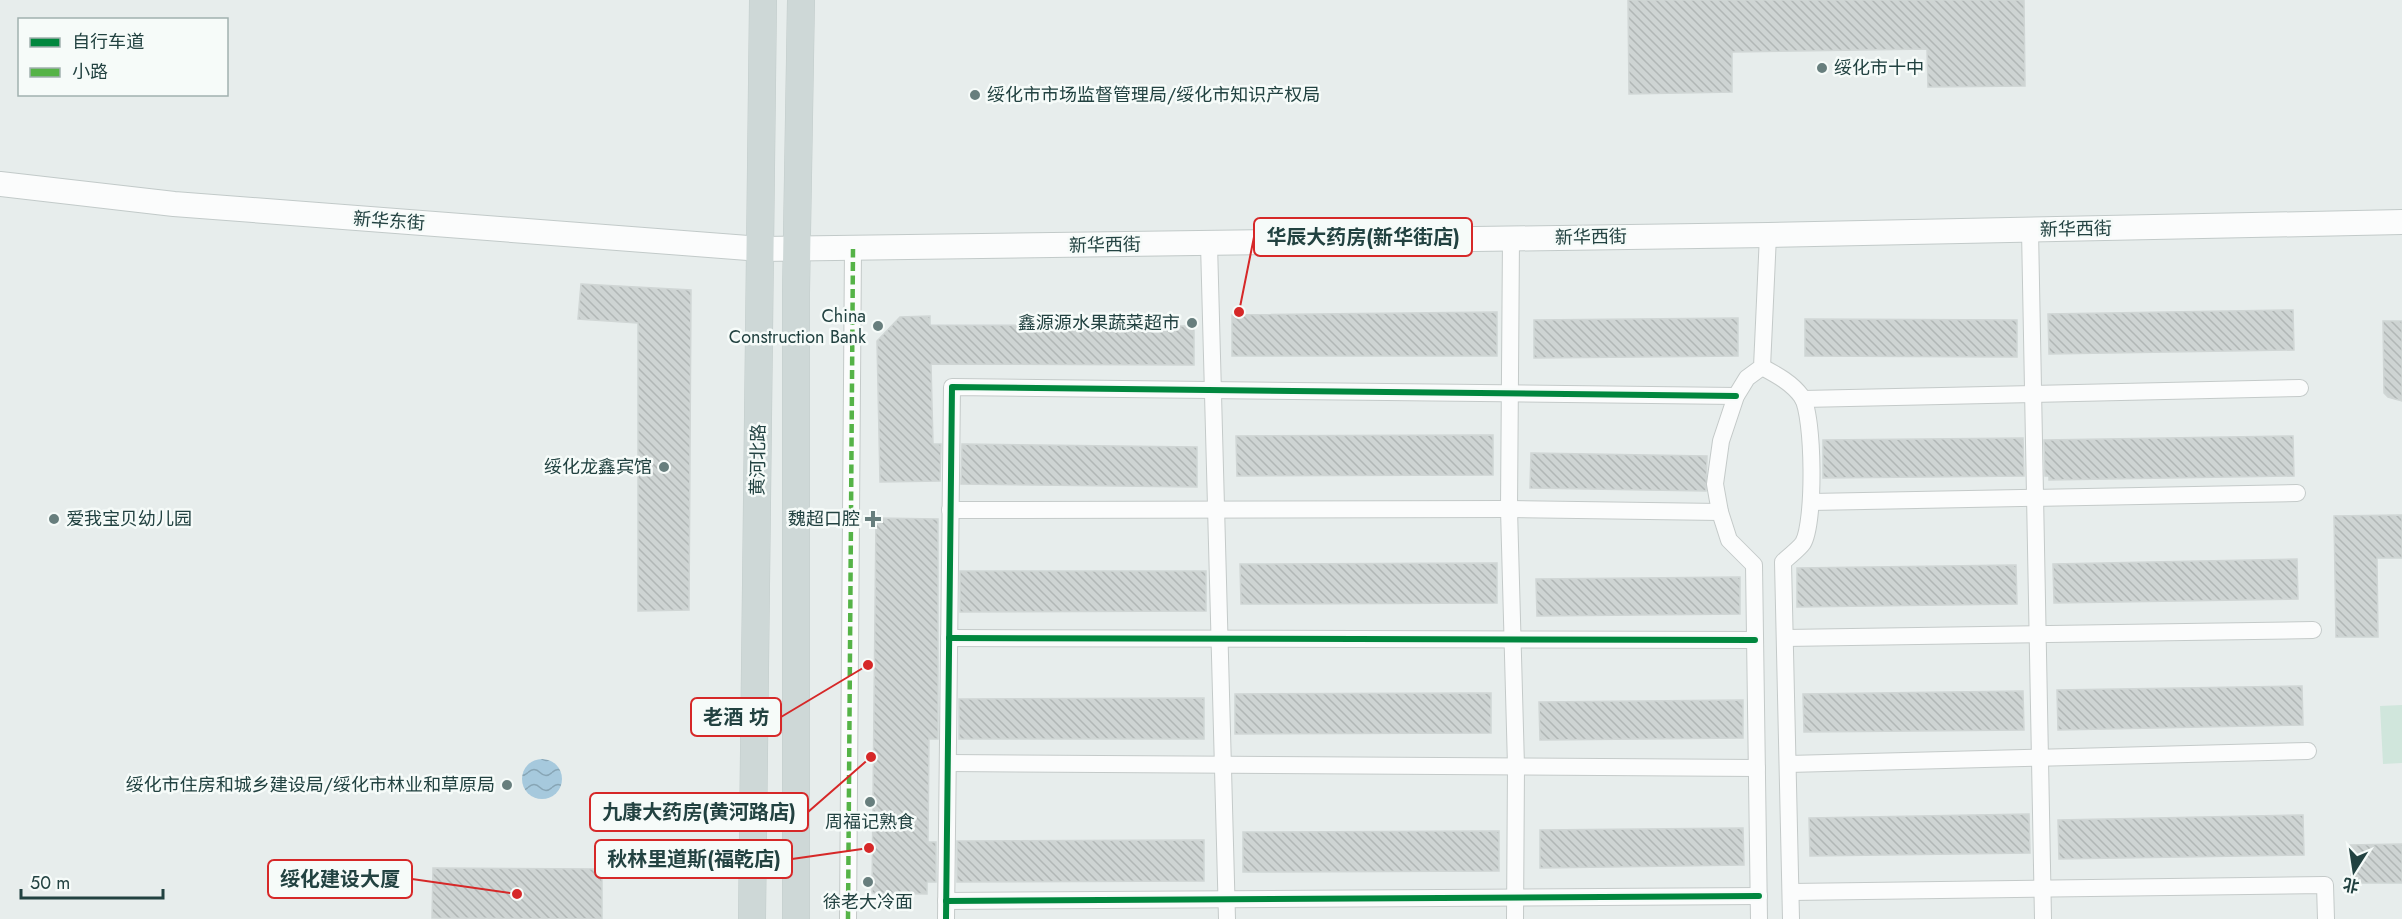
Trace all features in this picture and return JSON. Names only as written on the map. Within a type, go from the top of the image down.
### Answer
[{"type":"main road","name":"黄河北路","points":[[763,0],[779,249],[796,919]]},
{"type":"main road","name":"黄河北路","points":[[752,919],[779,249],[801,0]]},
{"type":"main road","name":"新华东街","points":[[0,184],[174,204],[779,249]]},
{"type":"main road","name":"新华西街","points":[[779,249],[1768,235],[2402,222]]},
{"type":"street","points":[[2030,230],[2043,919]]},
{"type":"street","points":[[1762,367],[1768,235]]},
{"type":"street","points":[[1511,238],[1509,509],[1516,766],[1515,919]]},
{"type":"street","points":[[1209,244],[1227,919]]},
{"type":"street","points":[[849,919],[853,249]]},
{"type":"street","points":[[1759,919],[1754,565],[1729,540],[1714,484],[1721,441],[1736,396],[1747,378],[1762,367]]},
{"type":"street","points":[[1762,367],[1785,379],[1803,399],[1811,437],[1810,517],[1803,543],[1783,562],[1791,919]]},
{"type":"street","points":[[946,919],[952,387],[1736,396]]},
{"type":"street","points":[[1803,399],[2300,388]]},
{"type":"street","points":[[1811,502],[2297,493]]},
{"type":"street","points":[[950,510],[1509,509],[1720,512]]},
{"type":"street","points":[[1785,638],[2313,630]]},
{"type":"street","points":[[949,638],[1755,640]]},
{"type":"street","points":[[1788,764],[2308,751]]},
{"type":"street","points":[[948,764],[1757,768]]},
{"type":"street","points":[[1791,892],[2325,885],[2326,919]]},
{"type":"street","points":[[946,901],[1759,896]]},
{"type":"green space","points":[[2402,705],[2402,763],[2383,764],[2380,706]]},
{"type":"water","points":[[542,759],[550,760],[556,765],[561,771],[561,787],[556,793],[550,798],[542,799],[534,798],[528,793],[523,787],[522,779],[523,771],[528,765],[534,760]]},
{"type":"building","points":[[1628,0],[2024,0],[2025,86],[1928,87],[1927,49],[1732,52],[1732,92],[1629,94]]},
{"type":"building","name":"绥化龙鑫宾馆","points":[[581,284],[691,290],[689,610],[638,611],[638,323],[578,319]]},
{"type":"building","points":[[2293,310],[2294,350],[2049,354],[2048,314]]},
{"type":"building","points":[[1497,312],[1497,356],[1232,356],[1232,315]]},
{"type":"building","points":[[930,316],[930,325],[1194,326],[1194,365],[931,364],[933,444],[941,444],[940,481],[880,482],[877,341],[900,317]]},
{"type":"building","points":[[1738,318],[1738,356],[1534,358],[1534,320]]},
{"type":"building","points":[[1805,319],[2017,320],[2017,357],[1805,356]]},
{"type":"building","points":[[2383,321],[2402,321],[2402,401],[2388,397],[2384,393]]},
{"type":"building","points":[[1493,435],[1493,475],[1237,476],[1236,436]]},
{"type":"building","points":[[2293,436],[2294,476],[2049,480],[2049,476],[2045,476],[2044,440]]},
{"type":"building","points":[[2023,438],[2024,476],[1823,478],[1823,440]]},
{"type":"building","points":[[962,444],[1197,447],[1197,487],[961,484]]},
{"type":"building","points":[[1531,453],[1707,456],[1706,491],[1530,488]]},
{"type":"building","points":[[2402,515],[2402,558],[2377,558],[2378,637],[2336,637],[2334,516]]},
{"type":"building","points":[[876,518],[938,519],[938,739],[929,739],[928,842],[936,842],[936,882],[927,882],[927,894],[872,893]]},
{"type":"building","points":[[2297,559],[2298,599],[2054,603],[2053,564]]},
{"type":"building","points":[[1497,563],[1497,603],[1241,604],[1240,564]]},
{"type":"building","points":[[2016,565],[2017,604],[1797,607],[1797,568]]},
{"type":"building","points":[[960,571],[1206,571],[1206,611],[960,612]]},
{"type":"building","points":[[1740,577],[1740,614],[1537,616],[1536,579]]},
{"type":"building","points":[[2302,686],[2303,725],[2058,730],[2057,690]]},
{"type":"building","points":[[2023,691],[2024,730],[1804,732],[1803,694]]},
{"type":"building","points":[[1491,693],[1491,733],[1235,734],[1235,694]]},
{"type":"building","points":[[1204,698],[1204,739],[959,739],[959,699]]},
{"type":"building","points":[[1743,700],[1743,738],[1540,740],[1539,702]]},
{"type":"building","points":[[2029,814],[2030,853],[1810,856],[1809,818]]},
{"type":"building","points":[[2303,815],[2304,855],[2059,859],[2058,820]]},
{"type":"building","points":[[1743,828],[1744,865],[1540,868],[1540,830]]},
{"type":"building","points":[[1499,831],[1499,871],[1243,872],[1243,832]]},
{"type":"building","points":[[1204,840],[1204,881],[957,882],[957,841]]},
{"type":"building","points":[[2402,844],[2402,883],[2351,883],[2350,845]]},
{"type":"building","points":[[433,868],[602,869],[602,919],[432,918]]},
{"type":"marked path","points":[[848,919],[853,249]]},
{"type":"cycle path","points":[[946,919],[952,387],[1736,396]]},
{"type":"cycle path","points":[[949,638],[1755,640]]},
{"type":"cycle path","points":[[946,901],[1759,896]]},
{"type":"place","name":"绥化市十中","points":[[1822,68]]},
{"type":"place","name":"绥化市市场监督管理局/绥化市知识产权局","points":[[975,95]]},
{"type":"place","name":"华辰大药房(新华街店)","points":[[1239,312]]},
{"type":"place","name":"鑫源源水果蔬菜超市","points":[[1192,323]]},
{"type":"place","name":"China Construction Bank","points":[[878,326]]},
{"type":"place","name":"绥化龙鑫宾馆","points":[[664,467]]},
{"type":"place","name":"爱我宝贝幼儿园","points":[[54,519]]},
{"type":"place","name":"魏超口腔","points":[[873,519]]},
{"type":"place","name":"老酒 坊","points":[[868,665]]},
{"type":"place","name":"九康大药房(黄河路店)","points":[[871,757]]},
{"type":"place","name":"绥化市住房和城乡建设局/绥化市林业和草原局","points":[[507,785]]},
{"type":"place","name":"周福记熟食","points":[[870,802]]},
{"type":"place","name":"秋林里道斯(福乾店)","points":[[869,848]]},
{"type":"place","name":"徐老大冷面","points":[[868,882]]},
{"type":"place","name":"绥化建设大厦","points":[[517,894]]}]
